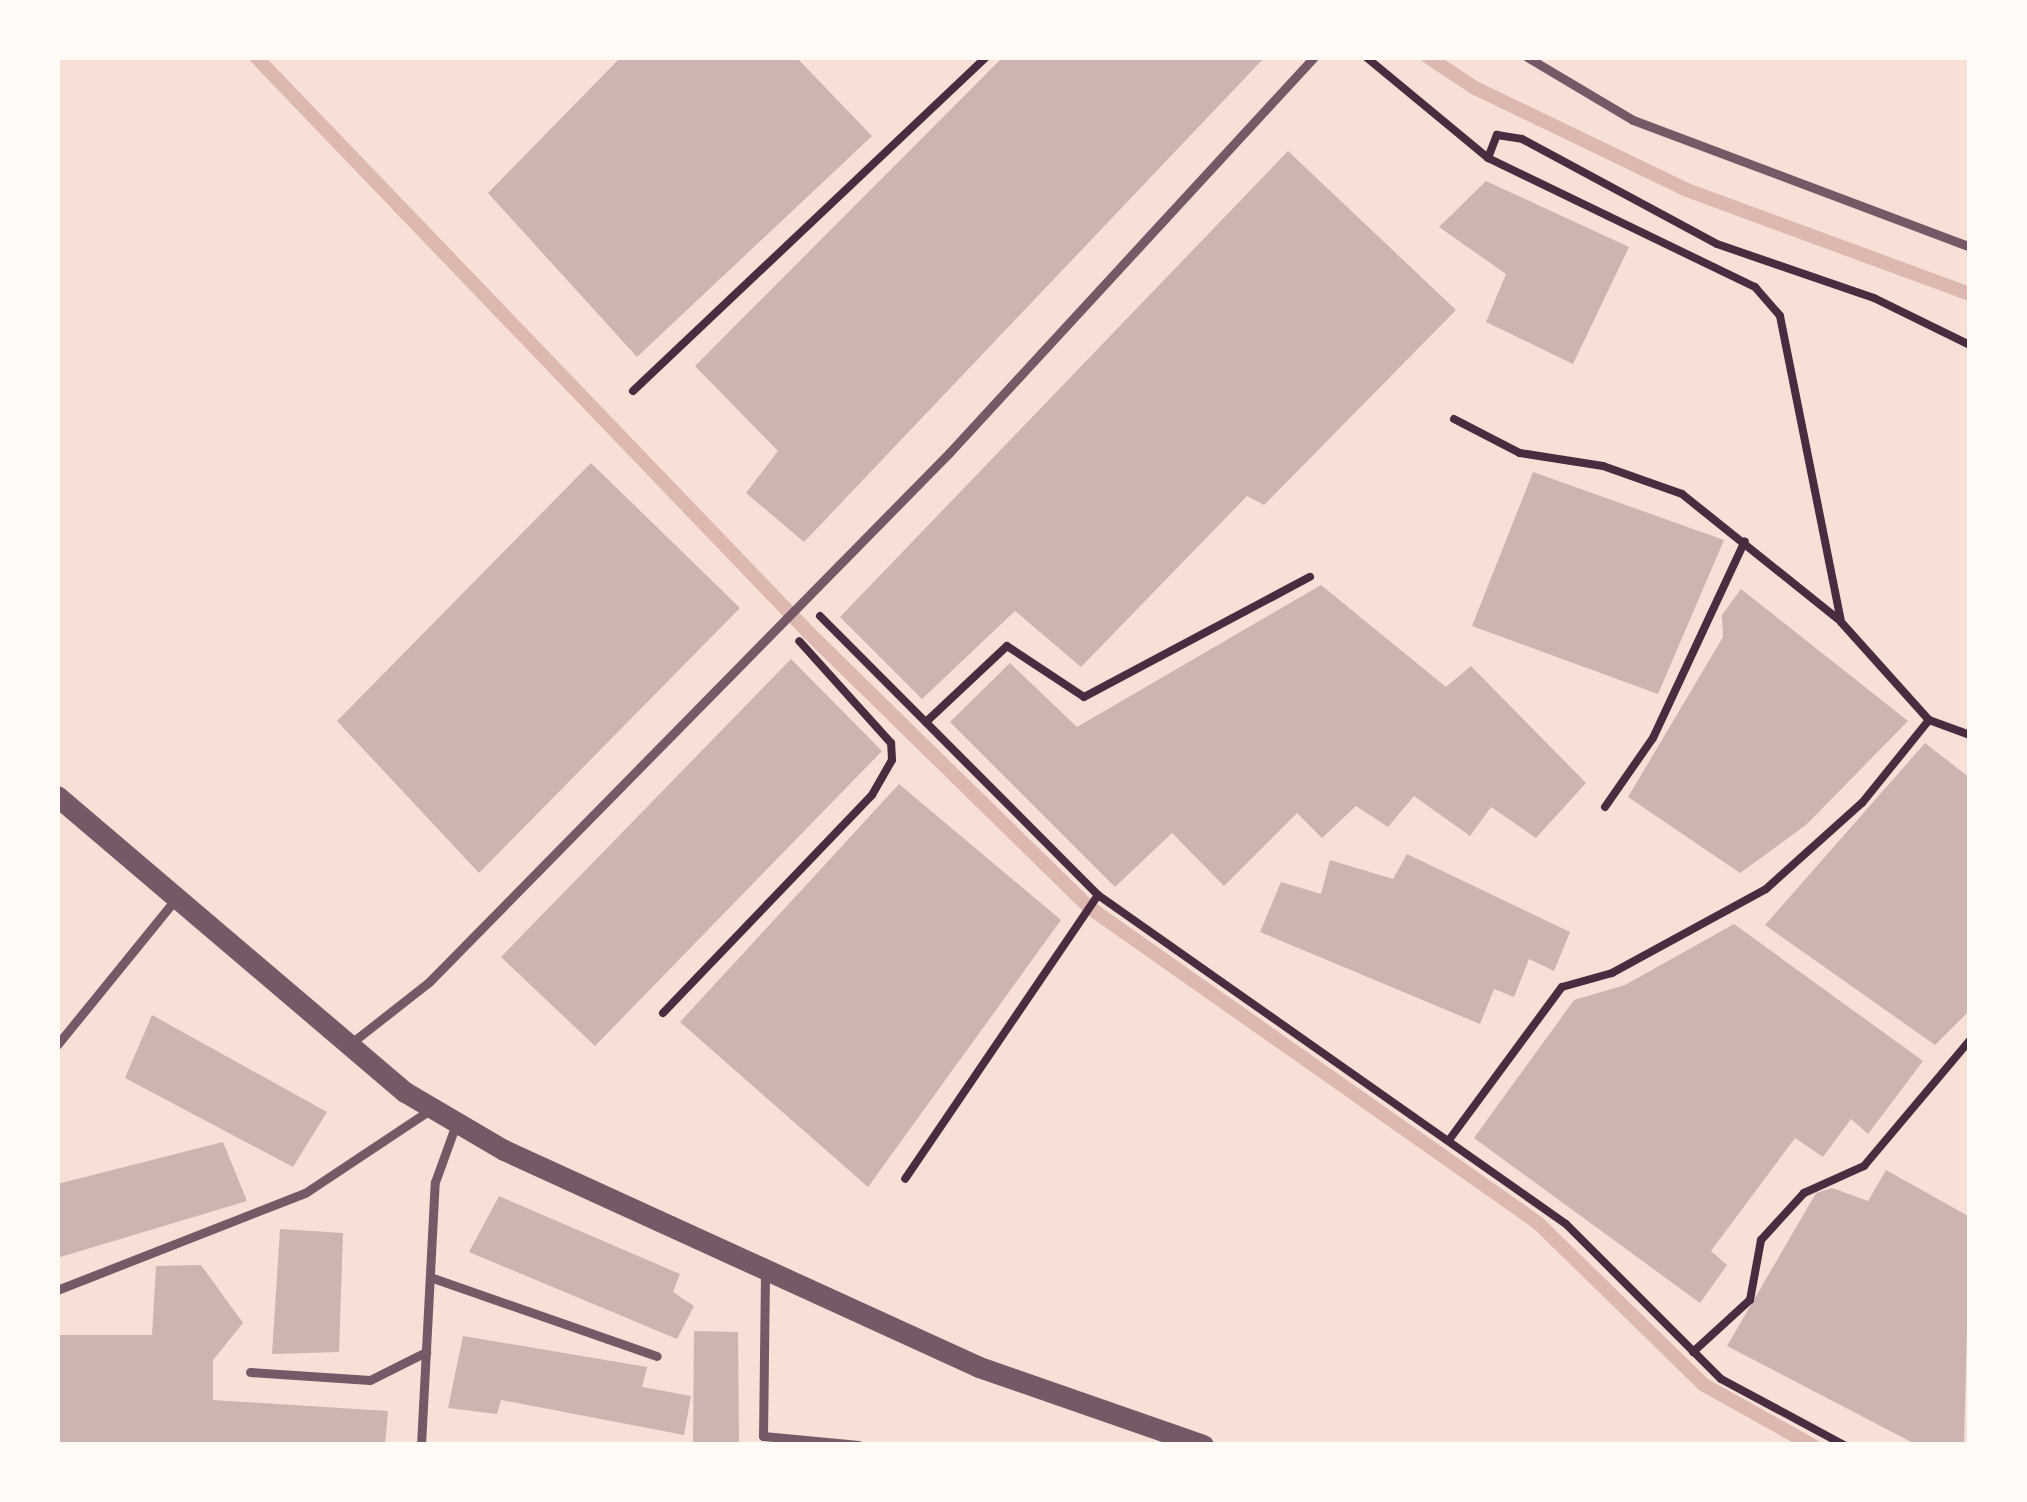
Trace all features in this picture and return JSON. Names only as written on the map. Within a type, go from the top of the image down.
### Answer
[{"type":"street","points":[[57,796],[349,1045],[457,1122],[979,1367],[1203,1445]]},
{"type":"lane","points":[[349,1045],[429,982],[782,623],[1314,57]]},
{"type":"lane","points":[[1527,57],[1633,120],[1970,247]]},
{"type":"lane","points":[[57,1046],[175,900]]},
{"type":"lane","points":[[57,1289],[305,1193],[433,1108]]},
{"type":"lane","points":[[421,1445],[435,1182],[457,1122]]},
{"type":"lane","points":[[765,1269],[763,1436],[859,1445]]},
{"type":"lane","points":[[430,1277],[657,1356]]},
{"type":"lane","points":[[250,1372],[370,1380],[426,1352]]},
{"type":"path","points":[[633,391],[986,57]]},
{"type":"path","points":[[1366,57],[1488,158],[1755,287],[1780,316],[1841,622]]},
{"type":"path","points":[[1488,158],[1497,135],[1522,139],[1717,244],[1874,298],[1970,345]]},
{"type":"path","points":[[1454,419],[1520,453],[1603,466],[1682,494],[1841,622],[1929,720],[1970,735]]},
{"type":"path","points":[[1605,807],[1653,738],[1745,541]]},
{"type":"path","points":[[926,722],[1007,646],[1084,697],[1310,577]]},
{"type":"path","points":[[804,600],[1098,895],[1565,1224],[1721,1379],[1844,1445]]},
{"type":"path","points":[[663,1013],[872,795],[892,760],[891,743],[782,623]]},
{"type":"path","points":[[1449,1140],[1562,987],[1612,973],[1766,889],[1862,803],[1929,720]]},
{"type":"path","points":[[905,1179],[1098,895]]},
{"type":"path","points":[[1693,1352],[1750,1300],[1761,1240],[1804,1193],[1864,1166],[1970,1040]]},
{"type":"building","points":[[621,57],[796,57],[872,136],[637,357],[488,193]]},
{"type":"building","points":[[1003,57],[1265,57],[804,542],[746,493],[778,451],[695,366]]},
{"type":"building","points":[[1288,151],[1456,310],[1264,505],[1247,496],[1081,667],[1015,611],[922,699],[840,617]]},
{"type":"building","points":[[1486,181],[1629,247],[1573,364],[1486,322],[1506,274],[1439,227]]},
{"type":"building","points":[[591,463],[740,608],[479,873],[337,721]]},
{"type":"building","points":[[1533,472],[1724,540],[1658,694],[1472,626]]},
{"type":"building","points":[[1321,585],[1446,687],[1471,666],[1586,783],[1536,838],[1491,807],[1470,836],[1414,796],[1388,827],[1356,806],[1322,838],[1297,813],[1224,886],[1172,833],[1115,887],[950,722],[1010,663],[1077,727]]},
{"type":"building","points":[[1741,589],[1908,721],[1806,825],[1740,873],[1628,797],[1723,637],[1722,615]]},
{"type":"building","points":[[791,659],[882,751],[595,1046],[501,957]]},
{"type":"building","points":[[1925,743],[1970,778],[1970,1010],[1935,1045],[1765,925]]},
{"type":"building","points":[[899,784],[1061,920],[868,1187],[680,1022]]},
{"type":"building","points":[[1407,854],[1570,932],[1554,971],[1529,959],[1514,997],[1494,989],[1480,1024],[1260,932],[1281,882],[1321,894],[1330,860],[1393,879]]},
{"type":"building","points":[[1734,924],[1923,1061],[1868,1134],[1851,1119],[1823,1157],[1795,1138],[1711,1251],[1727,1265],[1700,1303],[1474,1138],[1574,1000],[1625,985]]},
{"type":"building","points":[[152,1015],[327,1112],[293,1167],[125,1078]]},
{"type":"building","points":[[223,1142],[247,1201],[57,1258],[57,1184]]},
{"type":"building","points":[[1886,1170],[1970,1217],[1964,1445],[1917,1445],[1727,1346],[1816,1193],[1832,1188],[1868,1201]]},
{"type":"building","points":[[499,1196],[680,1274],[673,1292],[694,1306],[677,1339],[469,1252]]},
{"type":"building","points":[[280,1229],[343,1233],[339,1352],[272,1354]]},
{"type":"building","points":[[201,1265],[243,1323],[213,1360],[213,1400],[388,1411],[385,1445],[57,1445],[57,1335],[152,1335],[156,1266]]},
{"type":"building","points":[[694,1331],[738,1332],[739,1445],[693,1445]]},
{"type":"building","points":[[463,1336],[647,1367],[642,1387],[691,1396],[684,1435],[501,1400],[497,1414],[448,1408]]},
{"type":"waterway","points":[[256,57],[809,633],[1090,908],[1538,1223],[1704,1385],[1812,1445]]},
{"type":"waterway","points":[[1428,57],[1475,88],[1687,190],[1970,294]]}]
